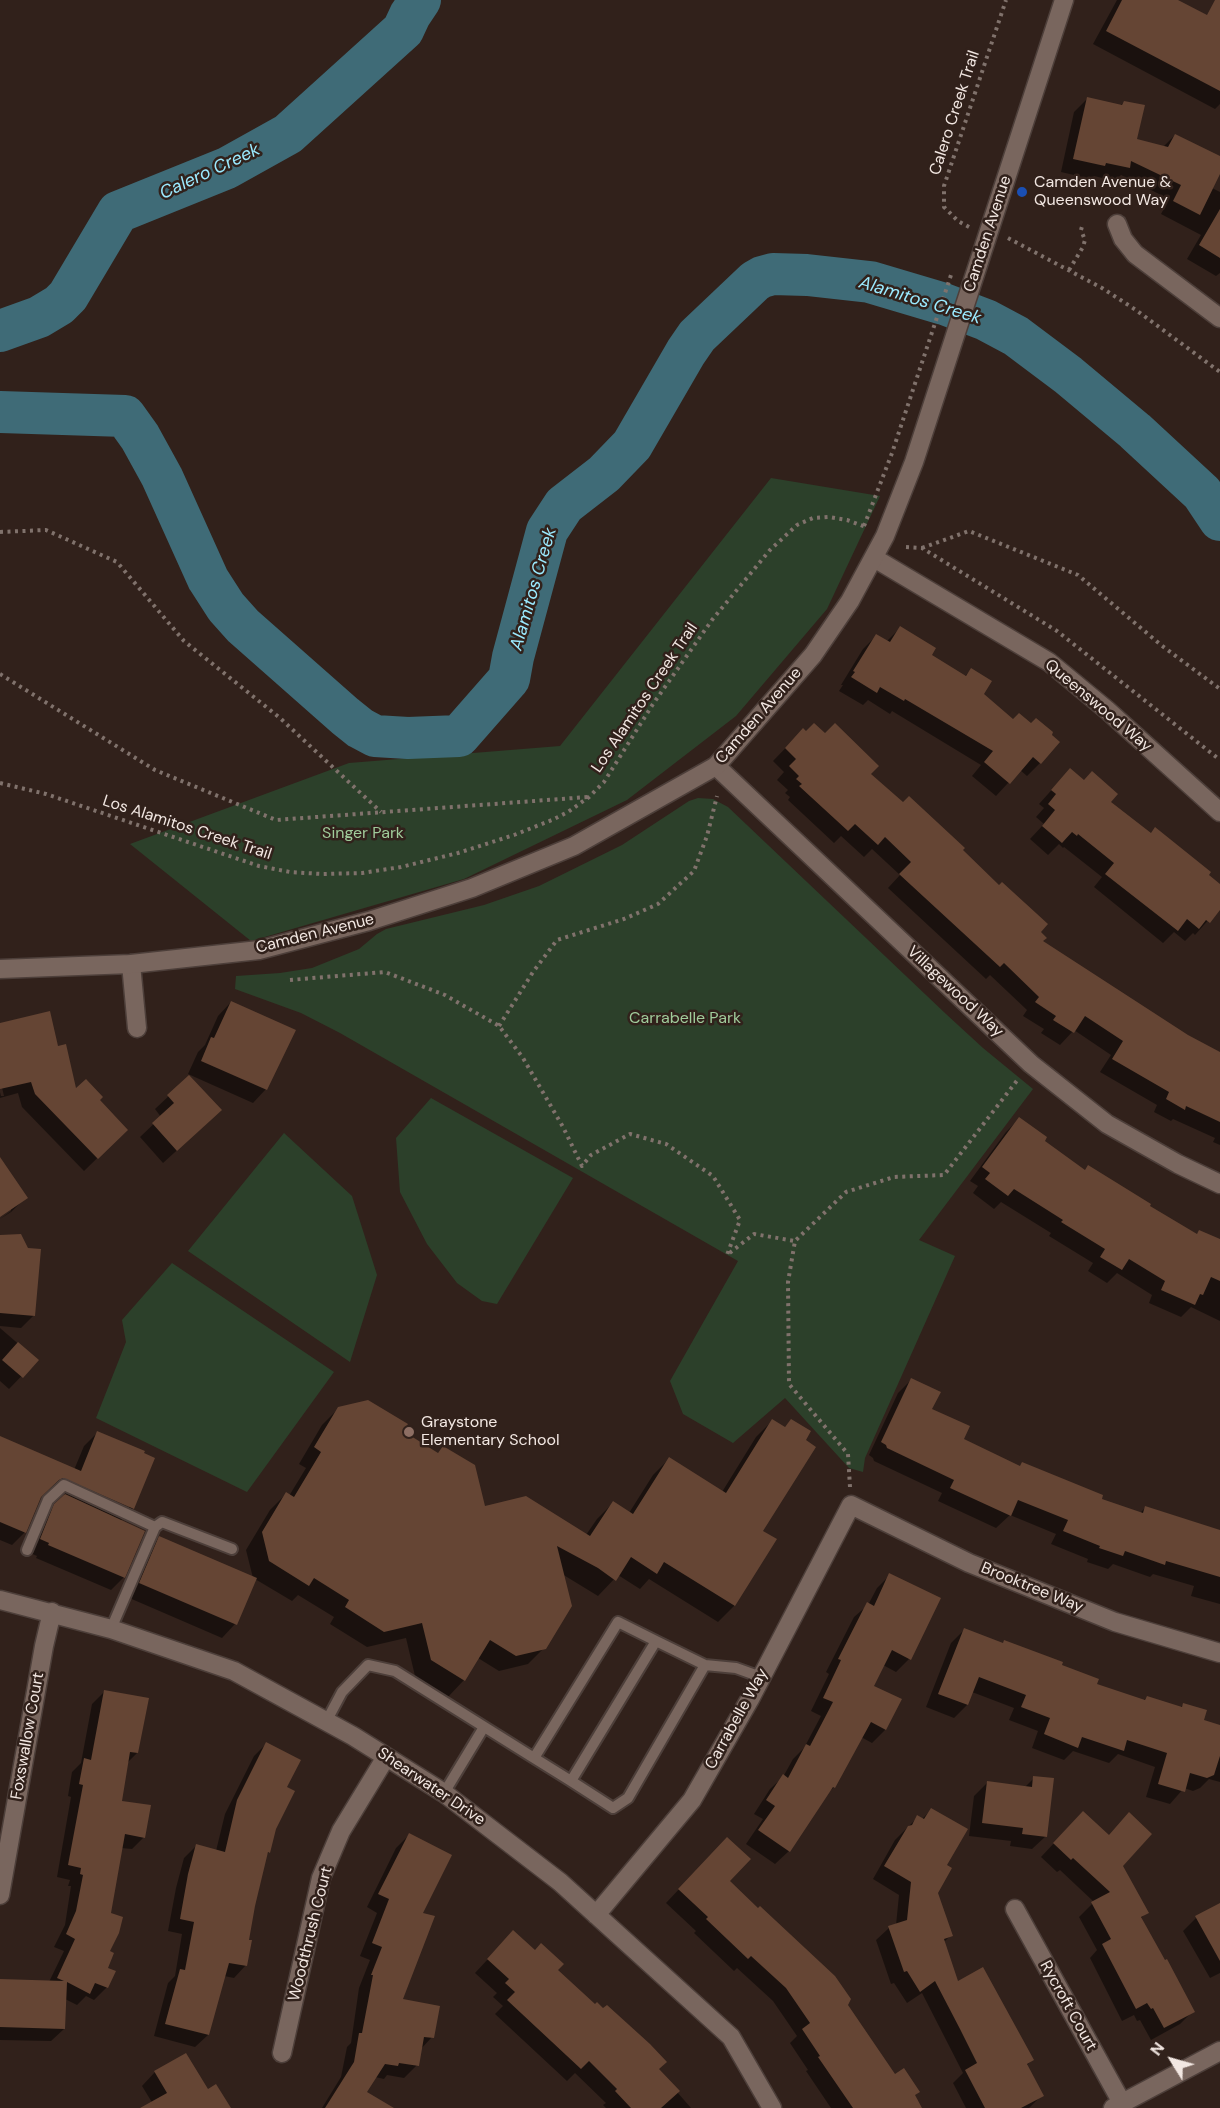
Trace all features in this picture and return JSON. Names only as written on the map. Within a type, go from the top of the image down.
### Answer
[{"type":"street","name":"Camden Avenue","points":[[0,969],[131,964],[259,950],[369,921],[472,888],[574,846],[716,766],[813,655],[850,601],[885,536],[914,462],[1064,0]]},
{"type":"street","points":[[1117,224],[1123,239],[1135,254],[1220,318]]},
{"type":"street","name":"Queenswood Way","points":[[874,558],[1049,662],[1107,710],[1220,812]]},
{"type":"street","name":"Villagewood Way","points":[[716,766],[1031,1064],[1107,1124],[1178,1164],[1220,1184]]},
{"type":"street","points":[[131,964],[137,1028]]},
{"type":"street","name":"Brooktree Way","points":[[851,1505],[969,1563],[1115,1622],[1220,1653]]},
{"type":"street","name":"Carrabelle Way","points":[[596,1915],[692,1800],[761,1677],[851,1505]]},
{"type":"street","name":"Shearwater Drive","points":[[0,1600],[111,1629],[234,1671],[327,1722],[444,1793],[560,1882],[731,2037],[772,2108]]},
{"type":"street","name":"Foxswallow Court","points":[[0,1895],[52,1612]]},
{"type":"street","name":"Woodthrush Court","points":[[282,2053],[321,1878],[341,1831],[386,1757]]},
{"type":"street","name":"Rycroft Court","points":[[1015,1909],[1117,2106]]},
{"type":"street","points":[[1117,2106],[1220,2051]]},
{"type":"lane","points":[[27,1550],[48,1500],[64,1485],[155,1527]]},
{"type":"lane","points":[[111,1629],[155,1527],[162,1522],[232,1550]]},
{"type":"lane","points":[[534,1758],[618,1622],[705,1665],[736,1668],[761,1677]]},
{"type":"lane","points":[[571,1781],[656,1641]]},
{"type":"lane","points":[[327,1722],[342,1692],[368,1665],[394,1671],[613,1808],[627,1798],[705,1665]]},
{"type":"lane","points":[[444,1793],[484,1728]]},
{"type":"path","name":"Calero Creek Trail","points":[[966,226],[944,207],[944,186],[1006,0]]},
{"type":"path","points":[[1069,270],[1083,247],[1085,240],[1081,230],[1083,223]]},
{"type":"path","points":[[988,232],[1005,236],[1069,270],[1136,310],[1220,372]]},
{"type":"path","name":"Los Alamitos Creek Trail","points":[[0,783],[46,794],[259,866],[291,872],[322,874],[362,873],[401,867],[458,853],[514,835],[568,812],[589,797],[604,782],[653,704],[712,620],[783,536],[797,525],[813,518],[829,517],[864,526],[892,453],[953,266]]},
{"type":"path","points":[[0,532],[46,530],[117,562],[184,641],[280,718],[381,813]]},
{"type":"path","points":[[906,547],[922,548],[969,531],[1078,574],[1161,645],[1220,689]]},
{"type":"path","points":[[922,548],[1057,631],[1220,760]]},
{"type":"path","points":[[0,674],[155,770],[276,820],[589,797]]},
{"type":"path","points":[[499,1026],[533,972],[557,940],[624,919],[658,904],[694,870],[707,836],[717,795],[716,766]]},
{"type":"path","points":[[290,981],[385,972],[445,995],[499,1026],[523,1058],[563,1127],[582,1166],[591,1155],[630,1134],[666,1144],[713,1176],[740,1220],[728,1255],[754,1234],[795,1241]]},
{"type":"path","points":[[851,1505],[848,1455],[789,1384],[788,1282],[795,1241],[846,1192],[894,1177],[944,1175],[1031,1064]]},
{"type":"green space","name":"Singer Park","points":[[771,478],[880,496],[827,609],[736,716],[627,800],[464,879],[251,941],[130,844],[349,763],[560,746]]},
{"type":"green space","name":"Carrabelle Park","points":[[698,798],[713,799],[728,807],[946,1014],[1033,1089],[919,1240],[955,1256],[865,1458],[863,1472],[849,1468],[785,1398],[733,1443],[683,1414],[670,1381],[738,1261],[340,1033],[301,1013],[235,989],[236,976],[312,968],[359,949],[386,929],[484,905],[539,886],[622,845],[689,801]]},
{"type":"green space","points":[[431,1098],[573,1178],[497,1304],[482,1301],[457,1283],[427,1244],[400,1192],[396,1138]]},
{"type":"green space","points":[[284,1133],[352,1196],[377,1275],[350,1362],[188,1251]]},
{"type":"green space","points":[[172,1263],[334,1372],[247,1492],[96,1418],[126,1342],[122,1320]]},
{"type":"building","points":[[1122,0],[1178,0],[1207,15],[1215,0],[1220,0],[1220,91],[1106,31]]},
{"type":"building","points":[[1087,97],[1122,105],[1124,101],[1145,105],[1137,139],[1168,147],[1175,134],[1220,156],[1220,174],[1200,215],[1173,201],[1181,185],[1131,161],[1130,168],[1106,163],[1105,166],[1073,159]]},
{"type":"building","points":[[1220,209],[1220,258],[1199,245]]},
{"type":"building","points":[[900,626],[936,648],[932,655],[966,676],[971,668],[992,681],[984,694],[1013,719],[1019,713],[1031,723],[1036,718],[1053,732],[1052,735],[1060,742],[1041,764],[1033,757],[1010,784],[984,762],[993,751],[905,699],[904,701],[880,687],[877,693],[851,677],[876,634],[890,642]]},
{"type":"building","points":[[814,723],[825,733],[835,723],[879,766],[871,774],[903,802],[909,796],[965,848],[963,850],[999,885],[1002,882],[1048,924],[1041,932],[1047,938],[1043,941],[1188,1035],[1220,1052],[1220,1122],[1186,1106],[1185,1110],[1166,1099],[1169,1092],[1112,1059],[1123,1041],[1085,1016],[1074,1033],[1053,1020],[1056,1016],[1035,1002],[1039,997],[1004,963],[1000,967],[899,874],[911,862],[885,837],[878,845],[855,824],[848,831],[799,786],[802,784],[796,779],[799,776],[789,766],[796,759],[785,748],[803,728],[806,731]]},
{"type":"building","points":[[1070,768],[1084,780],[1092,771],[1118,794],[1111,802],[1151,833],[1155,827],[1211,872],[1209,875],[1220,884],[1220,910],[1210,923],[1206,920],[1199,929],[1187,919],[1178,931],[1105,874],[1114,863],[1078,834],[1077,836],[1072,832],[1062,843],[1042,826],[1055,810],[1048,804],[1056,794],[1051,790]]},
{"type":"building","points":[[231,1001],[296,1030],[267,1090],[201,1061]]},
{"type":"building","points":[[50,1011],[58,1046],[66,1044],[76,1088],[86,1079],[103,1097],[100,1100],[128,1130],[98,1159],[35,1094],[31,1082],[0,1089],[0,1023]]},
{"type":"building","points":[[189,1075],[222,1110],[177,1151],[152,1123],[174,1103],[167,1095]]},
{"type":"building","points":[[1019,1117],[1047,1137],[1045,1141],[1085,1170],[1088,1165],[1197,1234],[1199,1230],[1220,1239],[1220,1281],[1211,1277],[1203,1295],[1200,1294],[1195,1305],[1161,1290],[1165,1281],[1129,1259],[1122,1270],[1100,1257],[1105,1249],[1061,1222],[1063,1220],[1014,1189],[1008,1196],[985,1179],[990,1173],[982,1167]]},
{"type":"building","points":[[0,1157],[28,1198],[0,1217]]},
{"type":"building","points":[[21,1234],[28,1248],[41,1249],[35,1316],[0,1313],[0,1235]]},
{"type":"building","points":[[18,1342],[39,1360],[23,1378],[2,1360]]},
{"type":"building","points":[[911,1378],[941,1392],[932,1409],[970,1426],[964,1439],[1020,1466],[1022,1462],[1103,1495],[1102,1499],[1143,1513],[1145,1506],[1220,1530],[1220,1577],[1166,1561],[1165,1565],[1125,1551],[1123,1556],[1099,1548],[1100,1546],[1063,1531],[1068,1520],[1018,1500],[1011,1516],[950,1488],[954,1480],[887,1448],[881,1442]]},
{"type":"building","points":[[368,1400],[408,1424],[403,1431],[438,1453],[443,1446],[475,1465],[485,1506],[526,1496],[590,1536],[613,1501],[633,1514],[669,1457],[726,1493],[772,1419],[785,1427],[791,1419],[811,1431],[806,1440],[816,1447],[763,1531],[777,1539],[735,1606],[664,1562],[657,1574],[631,1557],[616,1581],[598,1568],[557,1546],[572,1606],[546,1649],[516,1656],[490,1640],[465,1681],[431,1660],[422,1623],[384,1632],[345,1607],[349,1600],[314,1578],[309,1586],[269,1561],[262,1532],[286,1492],[294,1497],[321,1452],[314,1447],[338,1407]]},
{"type":"building","points":[[97,1431],[145,1451],[144,1453],[155,1458],[134,1509],[63,1478],[41,1497],[26,1533],[0,1522],[0,1436],[81,1471]]},
{"type":"building","points":[[65,1494],[145,1531],[125,1578],[48,1545],[49,1543],[40,1539],[54,1504]]},
{"type":"building","points":[[159,1536],[257,1578],[237,1625],[139,1583]]},
{"type":"building","points":[[889,1573],[941,1598],[911,1660],[892,1650],[874,1686],[902,1699],[886,1730],[871,1722],[835,1788],[833,1787],[790,1852],[758,1830],[775,1806],[766,1800],[783,1774],[788,1778],[806,1744],[810,1746],[833,1702],[823,1698],[841,1660],[838,1659],[867,1602],[874,1606]]},
{"type":"building","points":[[964,1628],[1063,1662],[1062,1665],[1099,1679],[1097,1684],[1145,1700],[1147,1696],[1182,1707],[1183,1703],[1207,1710],[1204,1720],[1220,1725],[1220,1756],[1214,1775],[1207,1778],[1190,1773],[1185,1792],[1158,1784],[1167,1753],[1127,1740],[1124,1751],[1082,1737],[1078,1748],[1044,1734],[1050,1718],[1021,1707],[1026,1695],[979,1677],[968,1705],[938,1694]]},
{"type":"building","points":[[104,1690],[149,1698],[138,1753],[130,1752],[122,1801],[151,1805],[145,1838],[125,1834],[111,1913],[123,1917],[119,1933],[110,1951],[114,1953],[108,1968],[116,1971],[108,1988],[95,1983],[90,1994],[67,1982],[65,2029],[0,2027],[0,1979],[64,1981],[57,1978],[75,1939],[66,1934],[76,1911],[83,1875],[80,1874],[81,1868],[68,1865],[83,1785],[79,1784],[84,1758],[91,1760]]},
{"type":"building","points":[[266,1742],[301,1760],[287,1787],[295,1791],[276,1829],[270,1853],[268,1852],[255,1906],[247,1966],[229,1963],[209,2035],[165,2024],[180,1969],[185,1970],[194,1922],[180,1919],[196,1844],[225,1852],[237,1800]]},
{"type":"building","points":[[1033,1776],[1054,1778],[1047,1837],[1022,1834],[1023,1828],[982,1823],[987,1781],[1032,1787]]},
{"type":"building","points":[[931,1808],[968,1829],[947,1865],[952,1868],[938,1893],[953,1936],[944,1939],[958,1981],[983,1967],[1034,2060],[1027,2064],[1044,2096],[1021,2108],[985,2108],[965,2070],[977,2063],[935,1981],[920,1992],[907,1971],[904,1972],[888,1926],[907,1920],[911,1882],[884,1866],[908,1826],[912,1825],[917,1815],[924,1819]]},
{"type":"building","points":[[1083,1811],[1109,1835],[1129,1812],[1152,1834],[1123,1866],[1149,1913],[1141,1917],[1165,1960],[1167,1959],[1195,2012],[1164,2028],[1153,2008],[1151,2009],[1147,2003],[1136,2009],[1102,1944],[1111,1939],[1091,1902],[1110,1892],[1053,1843]]},
{"type":"building","points":[[409,1833],[452,1855],[423,1913],[435,1916],[403,1999],[440,2006],[434,2038],[424,2037],[419,2066],[399,2063],[398,2066],[385,2064],[367,2092],[394,2108],[325,2108],[354,2062],[359,2033],[362,2033],[373,1975],[371,1975],[382,1947],[372,1943],[389,1899],[378,1894]]},
{"type":"building","points":[[727,1837],[751,1859],[730,1881],[835,1976],[851,1999],[848,2005],[895,2074],[904,2068],[920,2092],[915,2095],[922,2108],[853,2108],[802,2029],[810,2023],[786,1988],[751,1956],[748,1959],[678,1889]]},
{"type":"building","points":[[1220,1903],[1220,1961],[1195,1916]]},
{"type":"building","points":[[513,1930],[535,1950],[541,1943],[564,1964],[558,1970],[595,2004],[597,2002],[603,2008],[607,2005],[650,2044],[667,2062],[659,2069],[680,2091],[661,2108],[631,2108],[615,2091],[617,2089],[589,2061],[581,2069],[507,2000],[515,1992],[505,1983],[509,1979],[487,1959]]},
{"type":"building","points":[[186,2053],[208,2089],[216,2084],[231,2108],[140,2108],[167,2093],[154,2071]]},
{"type":"waterway","name":"Calero Creek","points":[[0,331],[39,317],[59,305],[68,296],[118,212],[227,168],[288,134],[403,30],[420,0]]},
{"type":"waterway","name":"Alamitos Creek","points":[[0,412],[125,416],[140,437],[162,477],[208,579],[226,607],[243,626],[345,716],[375,736],[408,738],[459,736],[509,679],[547,531],[564,505],[604,474],[632,445],[697,336],[755,281],[773,274],[870,282],[944,304],[986,320],[1016,336],[1068,375],[1135,431],[1202,493],[1220,520]]},
{"type":"place","name":"Camden Avenue & Queenswood Way","points":[[1022,192]]},
{"type":"place","name":"Graystone Elementary School","points":[[409,1432]]}]
